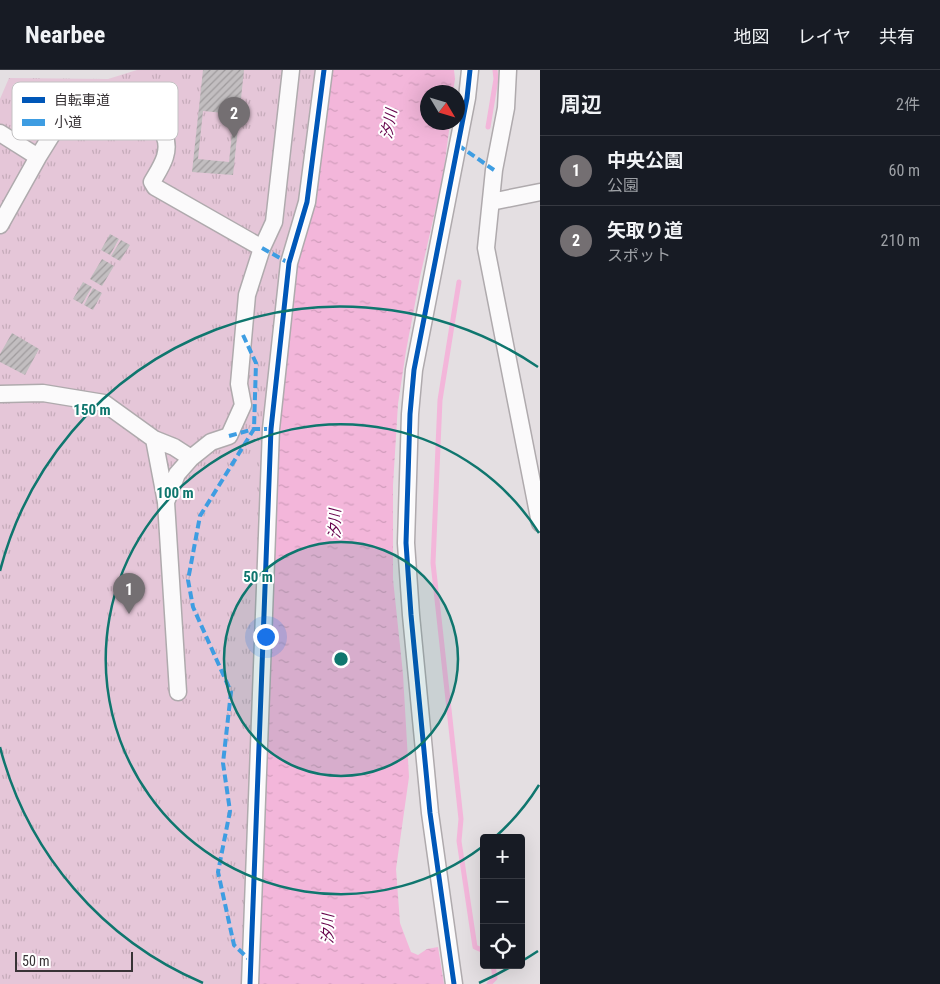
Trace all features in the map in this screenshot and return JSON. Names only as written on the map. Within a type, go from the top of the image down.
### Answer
[{"type":"street","points":[[166,502],[177,474],[191,458],[211,442],[229,436],[243,405],[239,384],[247,295],[262,248],[274,222],[291,70]]},
{"type":"street","points":[[250,984],[271,429],[289,263],[307,202],[324,70]]},
{"type":"street","points":[[454,984],[430,813],[406,543],[410,414],[414,370],[467,98],[470,70]]},
{"type":"street","points":[[508,70],[506,108],[494,170],[486,248],[540,523]]},
{"type":"street","points":[[0,133],[38,157]]},
{"type":"street","points":[[0,225],[49,140]]},
{"type":"street","points":[[165,140],[165,158],[152,182],[155,188],[262,248]]},
{"type":"street","points":[[491,202],[540,192]]},
{"type":"street","points":[[0,394],[43,392],[104,404],[154,439],[174,447],[191,458]]},
{"type":"street","points":[[154,439],[166,502],[178,692]]},
{"type":"green space","points":[[137,70],[319,70],[243,984],[0,984],[0,99],[9,78],[108,79]]},
{"type":"water","name":"汐川","points":[[329,70],[454,70],[454,85],[420,85],[420,130],[449,130],[443,176],[420,277],[406,351],[398,404],[393,485],[393,579],[403,674],[409,777],[396,869],[400,923],[411,952],[418,955],[427,949],[438,947],[444,984],[254,984],[276,431],[294,258]]},
{"type":"building","points":[[203,70],[244,70],[233,175],[192,172]],"holes":[[[203,111],[234,114],[229,162],[198,159]]]},
{"type":"building","points":[[110,234],[119,239],[110,255],[101,250]]},
{"type":"building","points":[[121,240],[130,245],[120,261],[111,256]]},
{"type":"building","points":[[102,259],[114,266],[102,286],[90,279]]},
{"type":"building","points":[[83,282],[92,287],[82,304],[73,299]]},
{"type":"building","points":[[93,288],[102,293],[93,310],[84,305]]},
{"type":"building","points":[[12,333],[39,349],[25,375],[0,362],[0,354]]},
{"type":"waterway","points":[[488,127],[496,79],[495,70]]},
{"type":"waterway","points":[[459,282],[440,400],[433,563],[461,819],[459,841],[475,947],[480,949]]},
{"type":"waterway","points":[[489,984],[495,978],[494,969]]},
{"type":"marked path","points":[[458,145],[494,170]]},
{"type":"marked path","points":[[262,248],[289,263]]},
{"type":"marked path","points":[[243,335],[256,363],[254,429],[200,516],[188,580],[193,607],[231,692],[223,763],[230,811],[218,872],[234,945],[252,962]]},
{"type":"marked path","points":[[229,436],[254,429],[271,429]]},
{"type":"cycle path","points":[[250,984],[271,429],[289,263],[307,202],[324,70]]},
{"type":"cycle path","points":[[454,984],[430,813],[406,543],[410,414],[414,370],[467,98],[470,70]]},
{"type":"place","name":"矢取り道","points":[[234,138]]},
{"type":"place","name":"中央公園","points":[[129,614]]}]
